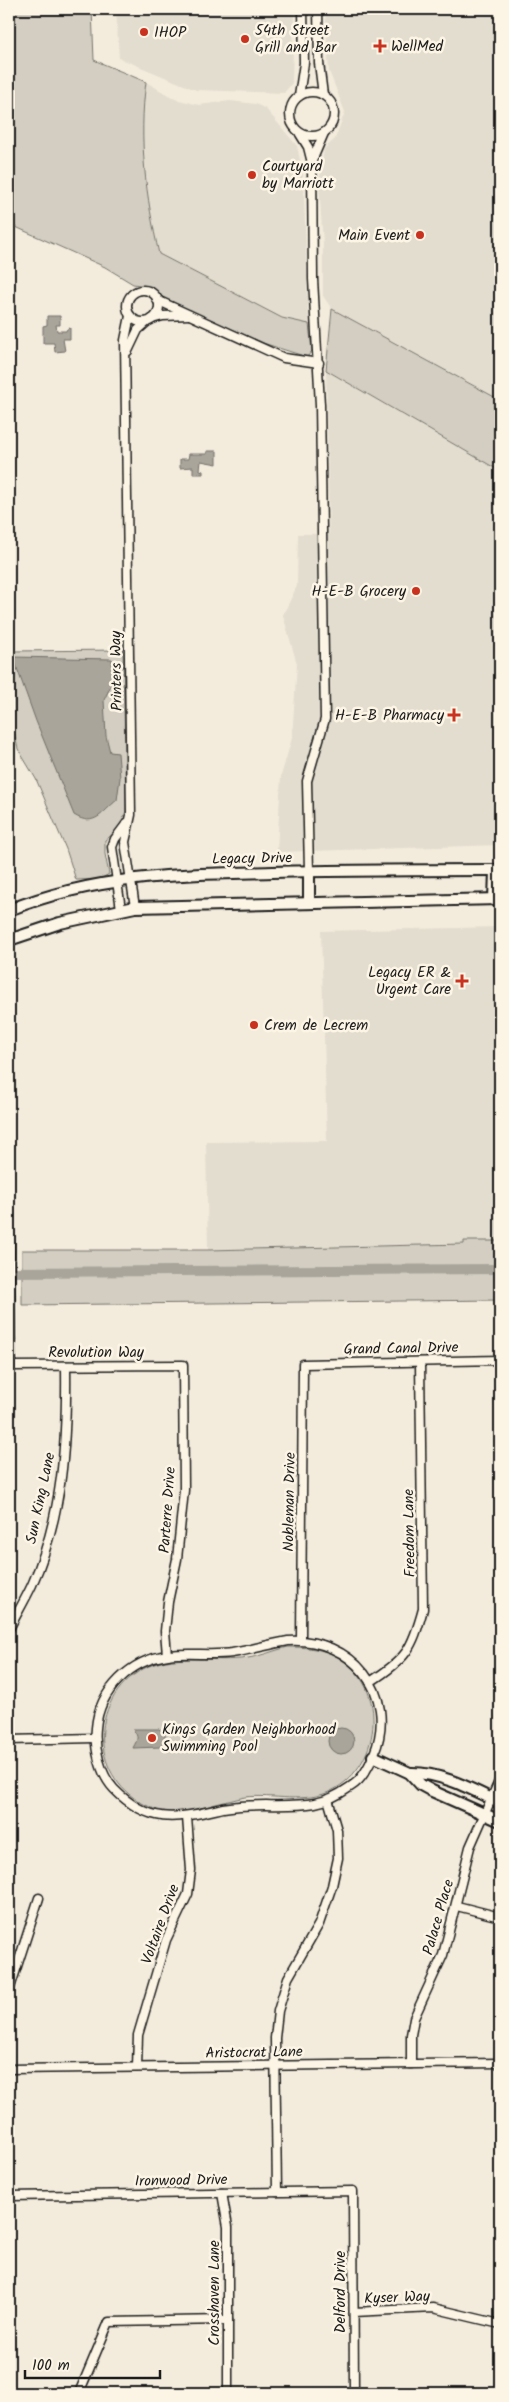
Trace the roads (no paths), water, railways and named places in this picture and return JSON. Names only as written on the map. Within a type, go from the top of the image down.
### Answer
[{"type":"main road","name":"Legacy Drive","points":[[9,910],[51,895],[117,880],[175,874],[498,870]]},
{"type":"main road","points":[[9,940],[51,925],[135,907],[497,900],[498,870]]},
{"type":"main road","points":[[308,871],[309,903]]},
{"type":"main road","points":[[373,1756],[410,1772],[425,1772],[496,1801]]},
{"type":"main road","points":[[410,1772],[421,1785],[432,1791],[500,1821]]},
{"type":"street","points":[[299,96],[304,63],[303,9]]},
{"type":"street","points":[[318,9],[319,63],[323,95]]},
{"type":"street","points":[[308,871],[307,781],[325,719],[319,363],[313,278],[312,163],[308,147],[293,127],[289,116],[292,104],[299,96],[311,92],[323,95],[332,105],[334,115],[331,126],[324,133],[312,163]]},
{"type":"street","points":[[300,134],[311,137],[324,133]]},
{"type":"street","points":[[189,315],[164,316],[138,322],[130,316],[128,301],[136,292],[149,291],[157,300],[284,358],[319,363]]},
{"type":"street","points":[[127,353],[138,330],[158,310],[157,300]]},
{"type":"street","name":"Printers Way","points":[[130,316],[125,340],[127,353],[131,815],[125,842],[135,907]]},
{"type":"street","points":[[121,909],[112,844],[131,815]]},
{"type":"street","points":[[9,1242],[10,1366]]},
{"type":"street","name":"Grand Canal Drive","points":[[303,1364],[500,1360]]},
{"type":"street","name":"Freedom Lane","points":[[370,1682],[404,1658],[416,1638],[423,1609],[420,1362]]},
{"type":"street","name":"Nobleman Drive","points":[[301,1640],[303,1364]]},
{"type":"street","name":"Revolution Way","points":[[10,1366],[183,1365]]},
{"type":"street","name":"Parterre Drive","points":[[167,1655],[165,1631],[168,1602],[177,1560],[184,1490],[183,1365]]},
{"type":"street","name":"Sun King Lane","points":[[9,1629],[32,1584],[50,1530],[62,1479],[67,1426],[66,1366]]},
{"type":"street","points":[[301,1640],[330,1646],[351,1658],[370,1682],[377,1696],[380,1711],[378,1742],[373,1756],[360,1779],[352,1786],[328,1799],[315,1803],[246,1805],[187,1817],[166,1817],[150,1813],[126,1800],[112,1788],[100,1764],[95,1738],[98,1714],[115,1682],[141,1663],[167,1655],[232,1653],[301,1640]]},
{"type":"street","points":[[9,1740],[95,1738]]},
{"type":"street","name":"Palace Place","points":[[411,2064],[411,2035],[414,2018],[443,1955],[457,1906],[470,1847],[485,1814],[496,1801],[500,1779]]},
{"type":"street","points":[[277,2192],[275,2066],[278,2011],[288,1978],[319,1924],[332,1886],[338,1858],[337,1830],[328,1799]]},
{"type":"street","name":"Voltaire Drive","points":[[137,2068],[140,2026],[166,1940],[188,1894],[191,1870],[187,1817]]},
{"type":"street","points":[[9,1992],[39,1898]]},
{"type":"street","points":[[457,1906],[500,1917]]},
{"type":"street","name":"Aristocrat Lane","points":[[9,2069],[500,2063]]},
{"type":"street","name":"Ironwood Drive","points":[[9,2196],[353,2191]]},
{"type":"street","name":"Delford Drive","points":[[353,2191],[354,2393]]},
{"type":"street","name":"Crosshaven Lane","points":[[222,2193],[228,2227],[228,2393]]},
{"type":"street","name":"Kyser Way","points":[[354,2312],[433,2308],[500,2324]]},
{"type":"street","points":[[79,2393],[109,2322],[228,2320]]},
{"type":"waterway","points":[[9,1272],[500,1269]]},
{"type":"place","name":"IHOP","points":[[144,32]]},
{"type":"place","name":"54th Street Grill and Bar","points":[[245,39]]},
{"type":"place","name":"WellMed","points":[[380,46]]},
{"type":"place","name":"Courtyard by Marriott","points":[[252,175]]},
{"type":"place","name":"Main Event","points":[[420,235]]},
{"type":"place","name":"H-E-B Grocery","points":[[416,591]]},
{"type":"place","name":"H-E-B Pharmacy","points":[[454,715]]},
{"type":"place","name":"Legacy ER & Urgent Care","points":[[462,981]]},
{"type":"place","name":"Crem de Lecrem","points":[[254,1025]]},
{"type":"place","name":"Kings Garden Neighborhood Swimming Pool","points":[[152,1738]]}]
